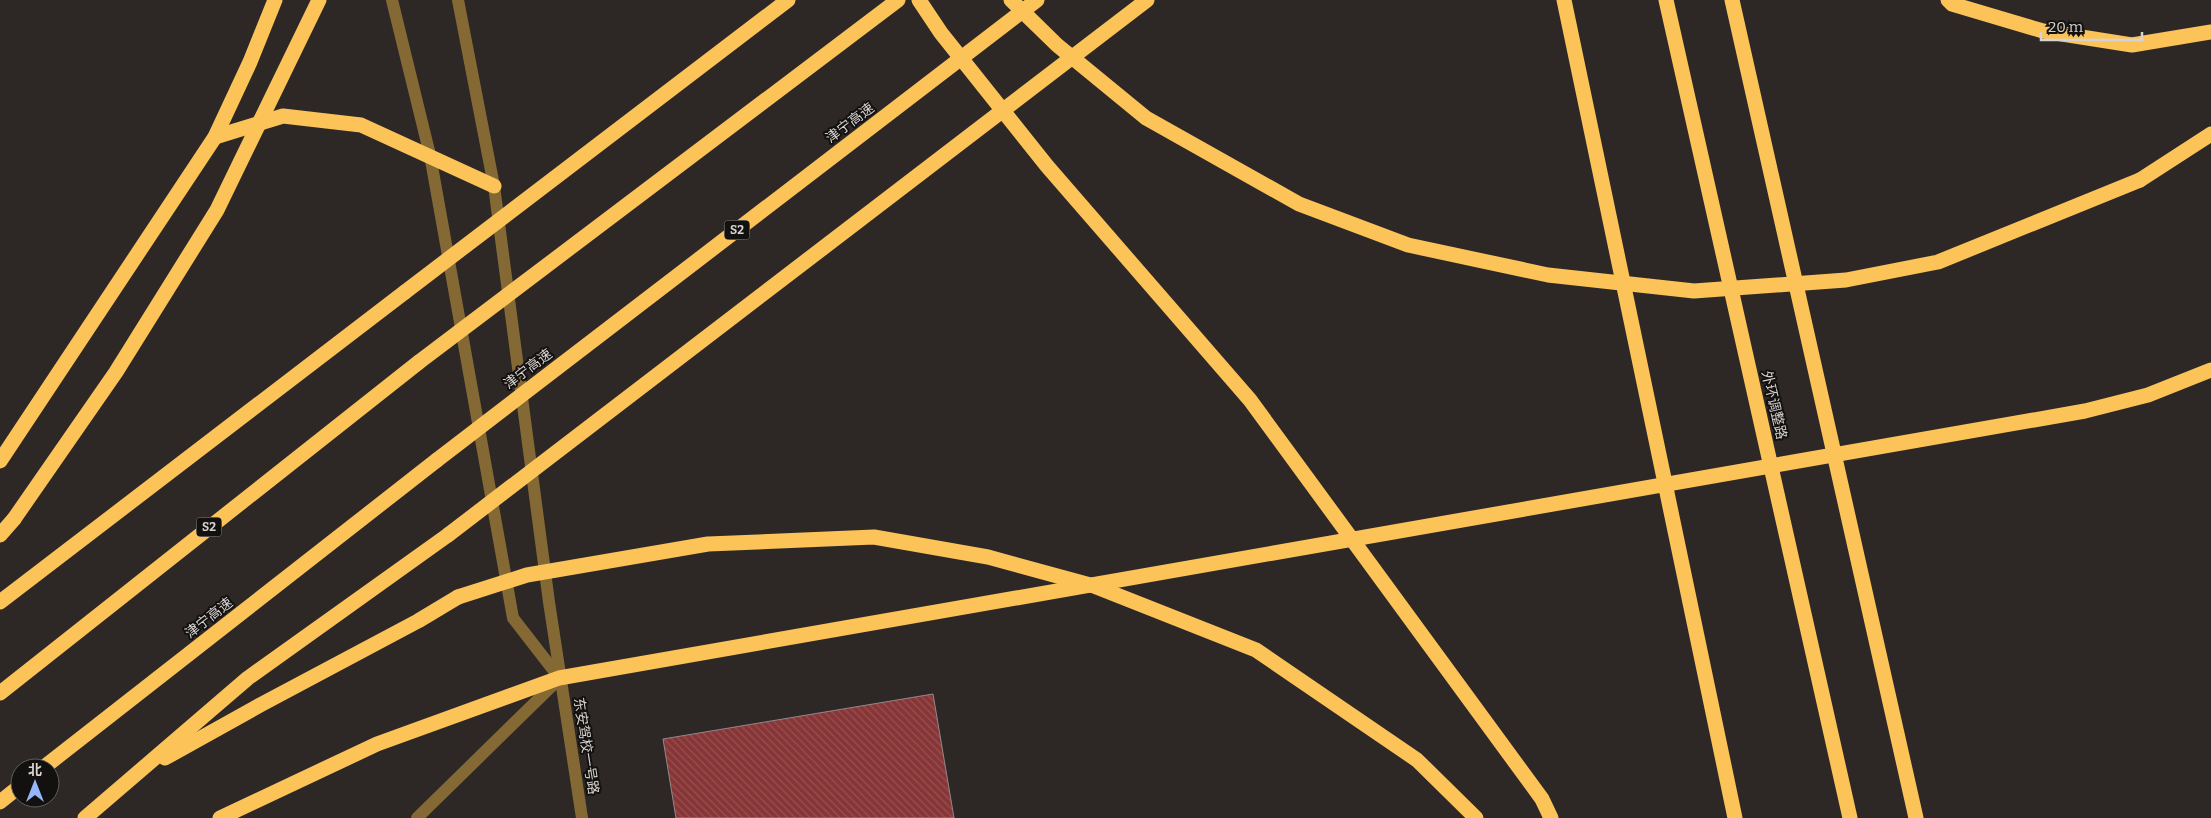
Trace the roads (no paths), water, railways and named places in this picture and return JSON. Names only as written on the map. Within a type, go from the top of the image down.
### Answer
[{"type":"highway","points":[[0,461],[215,137],[250,62],[275,0]]},
{"type":"highway","points":[[0,535],[14,518],[116,372],[217,210],[319,0]]},
{"type":"highway","points":[[0,602],[788,0]]},
{"type":"highway","name":"S2","points":[[0,693],[419,362],[898,0]]},
{"type":"highway","points":[[919,0],[941,33],[1046,166],[1250,400],[1542,799],[1551,818]]},
{"type":"highway","points":[[1011,0],[1057,45],[1146,118],[1299,204],[1408,245],[1548,276],[1694,291],[1846,280],[1938,262],[2140,180],[2211,134]]},
{"type":"highway","name":"津宁高速","points":[[56,758],[437,460],[1037,0]]},
{"type":"highway","points":[[84,818],[138,774],[248,678],[448,536],[1147,0]]},
{"type":"highway","points":[[1564,0],[1735,818]]},
{"type":"highway","name":"外环调整路","points":[[1666,0],[1850,818]]},
{"type":"highway","points":[[1732,0],[1916,818]]},
{"type":"highway","points":[[1948,0],[1952,4],[2043,31],[2132,45],[2211,32]]},
{"type":"highway","points":[[215,137],[284,116],[361,125],[494,186]]},
{"type":"highway","points":[[220,818],[377,744],[560,678],[2085,411],[2148,395],[2211,370]]},
{"type":"highway","points":[[138,774],[262,704],[418,621],[458,596],[527,575],[708,544],[874,537],[988,557],[1094,586],[1256,650],[1417,760],[1476,818]]},
{"type":"highway","points":[[0,802],[10,794]]},
{"type":"street","points":[[392,0],[430,155],[513,618],[560,678],[417,818]]},
{"type":"street","name":"东安驾校一号路","points":[[458,0],[494,186],[560,678],[582,818]]}]
